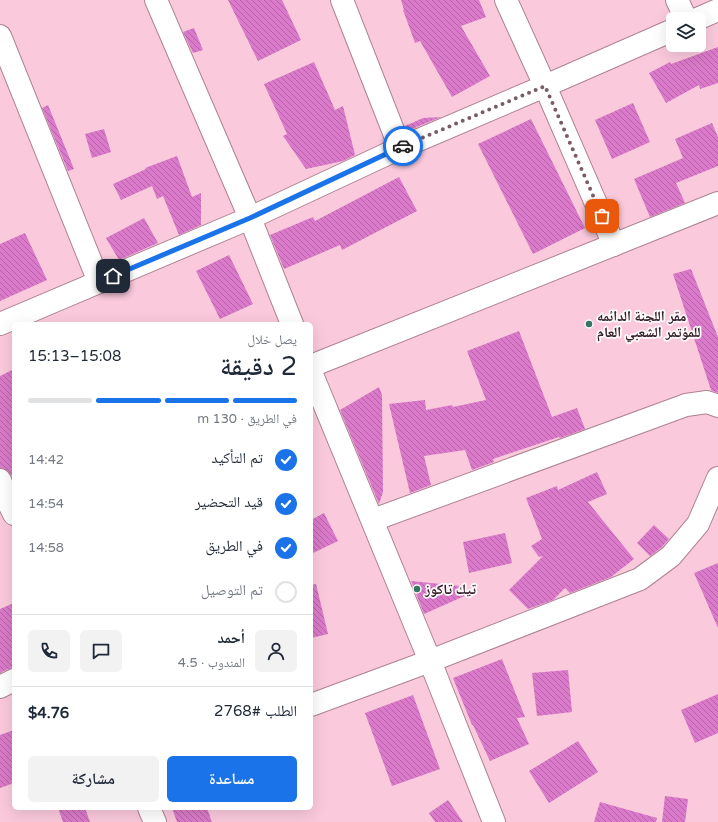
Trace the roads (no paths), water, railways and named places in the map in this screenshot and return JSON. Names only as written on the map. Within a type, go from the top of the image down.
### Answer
[{"type":"street","points":[[156,0],[250,218],[291,322]]},
{"type":"street","points":[[342,0],[400,148]]},
{"type":"street","points":[[506,0],[614,245]]},
{"type":"street","points":[[677,0],[683,12]]},
{"type":"street","points":[[706,15],[718,10]]},
{"type":"street","points":[[0,324],[250,218],[400,148],[666,33]]},
{"type":"street","points":[[0,36],[99,282]]},
{"type":"street","points":[[313,365],[718,203]]},
{"type":"street","points":[[313,377],[373,520],[494,822]]},
{"type":"street","points":[[373,520],[686,405],[707,402],[718,406]]},
{"type":"street","points":[[313,704],[430,661],[640,579],[671,556],[698,524],[718,478]]},
{"type":"street","points":[[0,480],[9,507]]},
{"type":"street","points":[[0,687],[12,681]]},
{"type":"street","points":[[150,810],[155,822]]},
{"type":"place","name":"مقر اللجنة الدائمه للمؤتمر الشعبي العام","points":[[589,324]]},
{"type":"place","name":"تيك تاكوز","points":[[417,589]]}]
